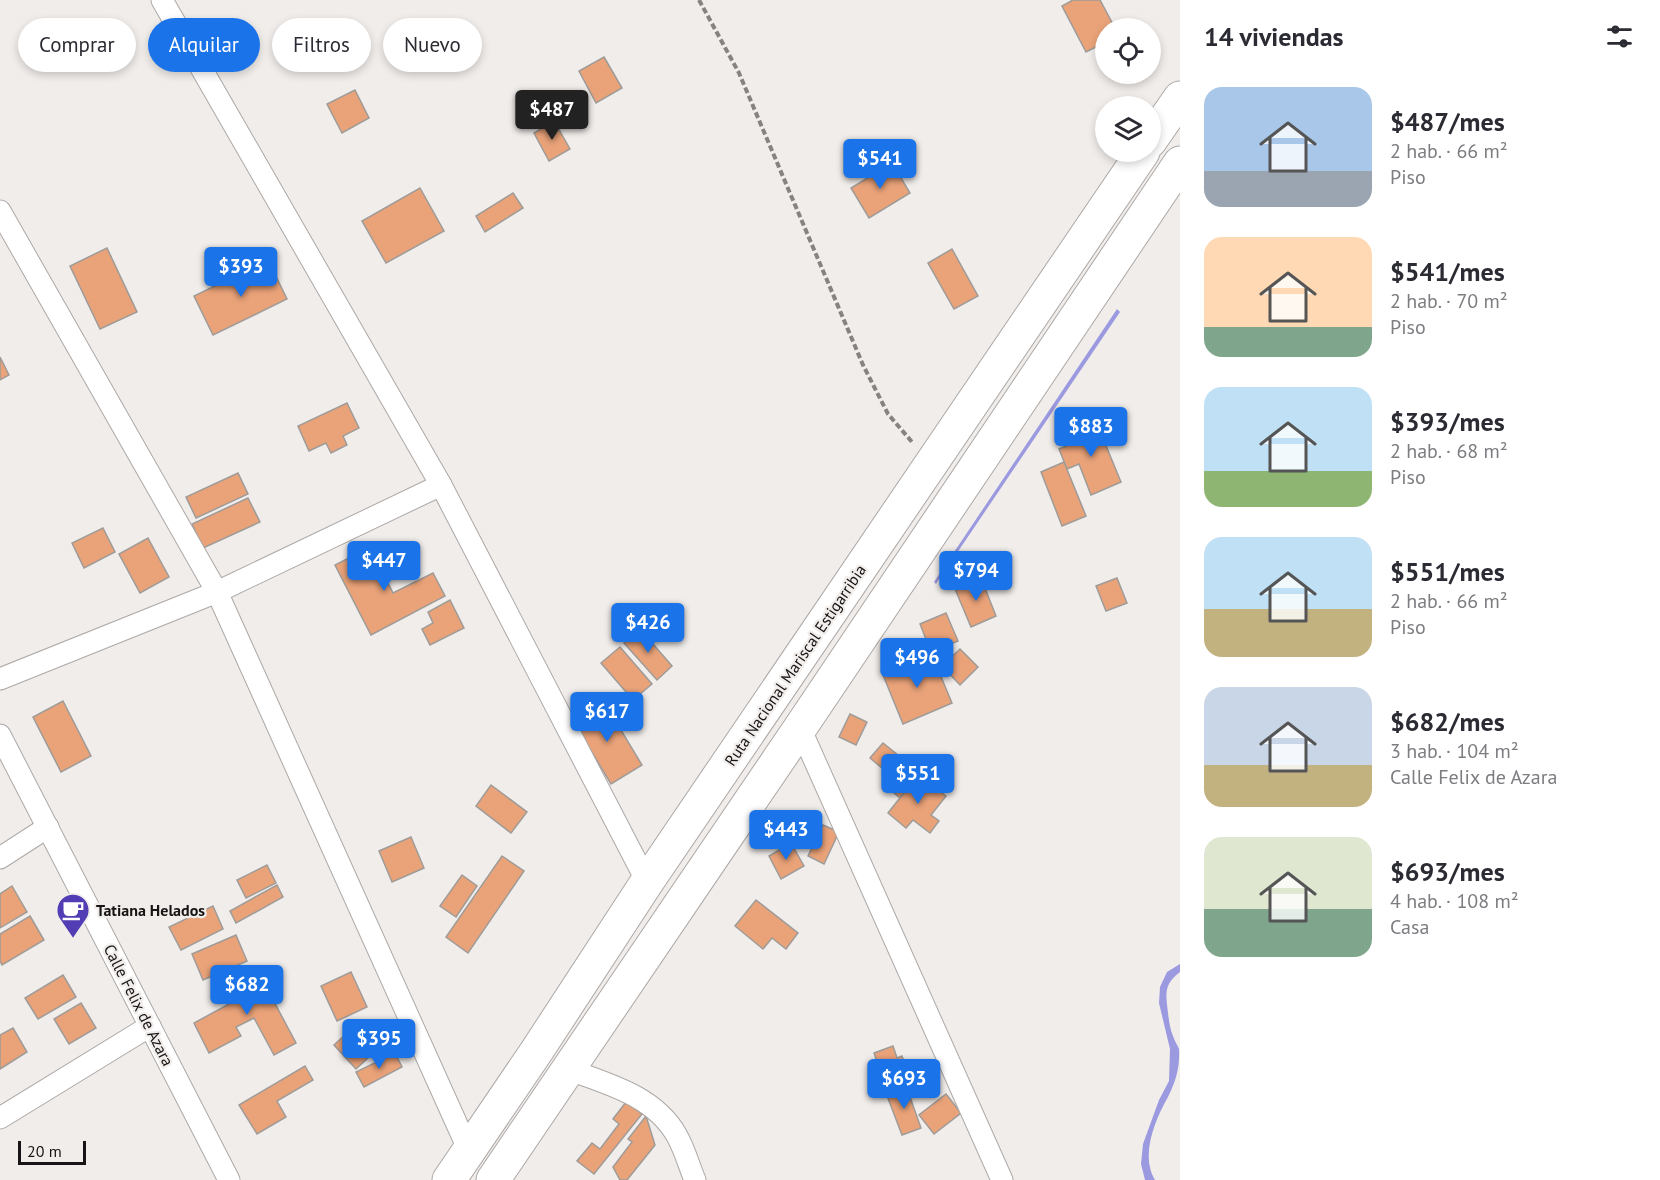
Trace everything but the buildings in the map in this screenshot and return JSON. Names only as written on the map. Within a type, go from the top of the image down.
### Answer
[{"type":"highway","points":[[1161,125],[1180,98]]},
{"type":"highway","name":"Ruta Nacional Mariscal Estigarribia","points":[[450,1180],[647,882],[1136,162]]},
{"type":"highway","points":[[493,1180],[1180,163]]},
{"type":"street","points":[[162,0],[441,485],[647,882]]},
{"type":"street","points":[[0,211],[217,592],[469,1151]]},
{"type":"street","points":[[0,679],[217,592],[441,485]]},
{"type":"street","points":[[800,728],[1002,1180]]},
{"type":"street","name":"Calle Felix de Azara","points":[[0,735],[229,1180]]},
{"type":"street","points":[[0,858],[48,828]]},
{"type":"street","points":[[0,1118],[150,1026]]},
{"type":"street","points":[[567,1069],[630,1093],[658,1111],[677,1136],[695,1180]]},
{"type":"path","points":[[699,0],[739,73],[873,385],[888,414],[912,442],[934,459]]},
{"type":"shaded area","points":[[1117,309],[1120,312],[936,584],[934,582]]},
{"type":"shaded area","points":[[1180,964],[1180,972],[1171,981],[1166,995],[1170,1028],[1179,1049],[1178,1068],[1151,1138],[1149,1160],[1155,1180],[1145,1180],[1141,1164],[1143,1144],[1159,1100],[1169,1081],[1170,1049],[1159,1003],[1160,987],[1167,972]]},
{"type":"place","name":"Tatiana Helados","points":[[73,939]]}]
